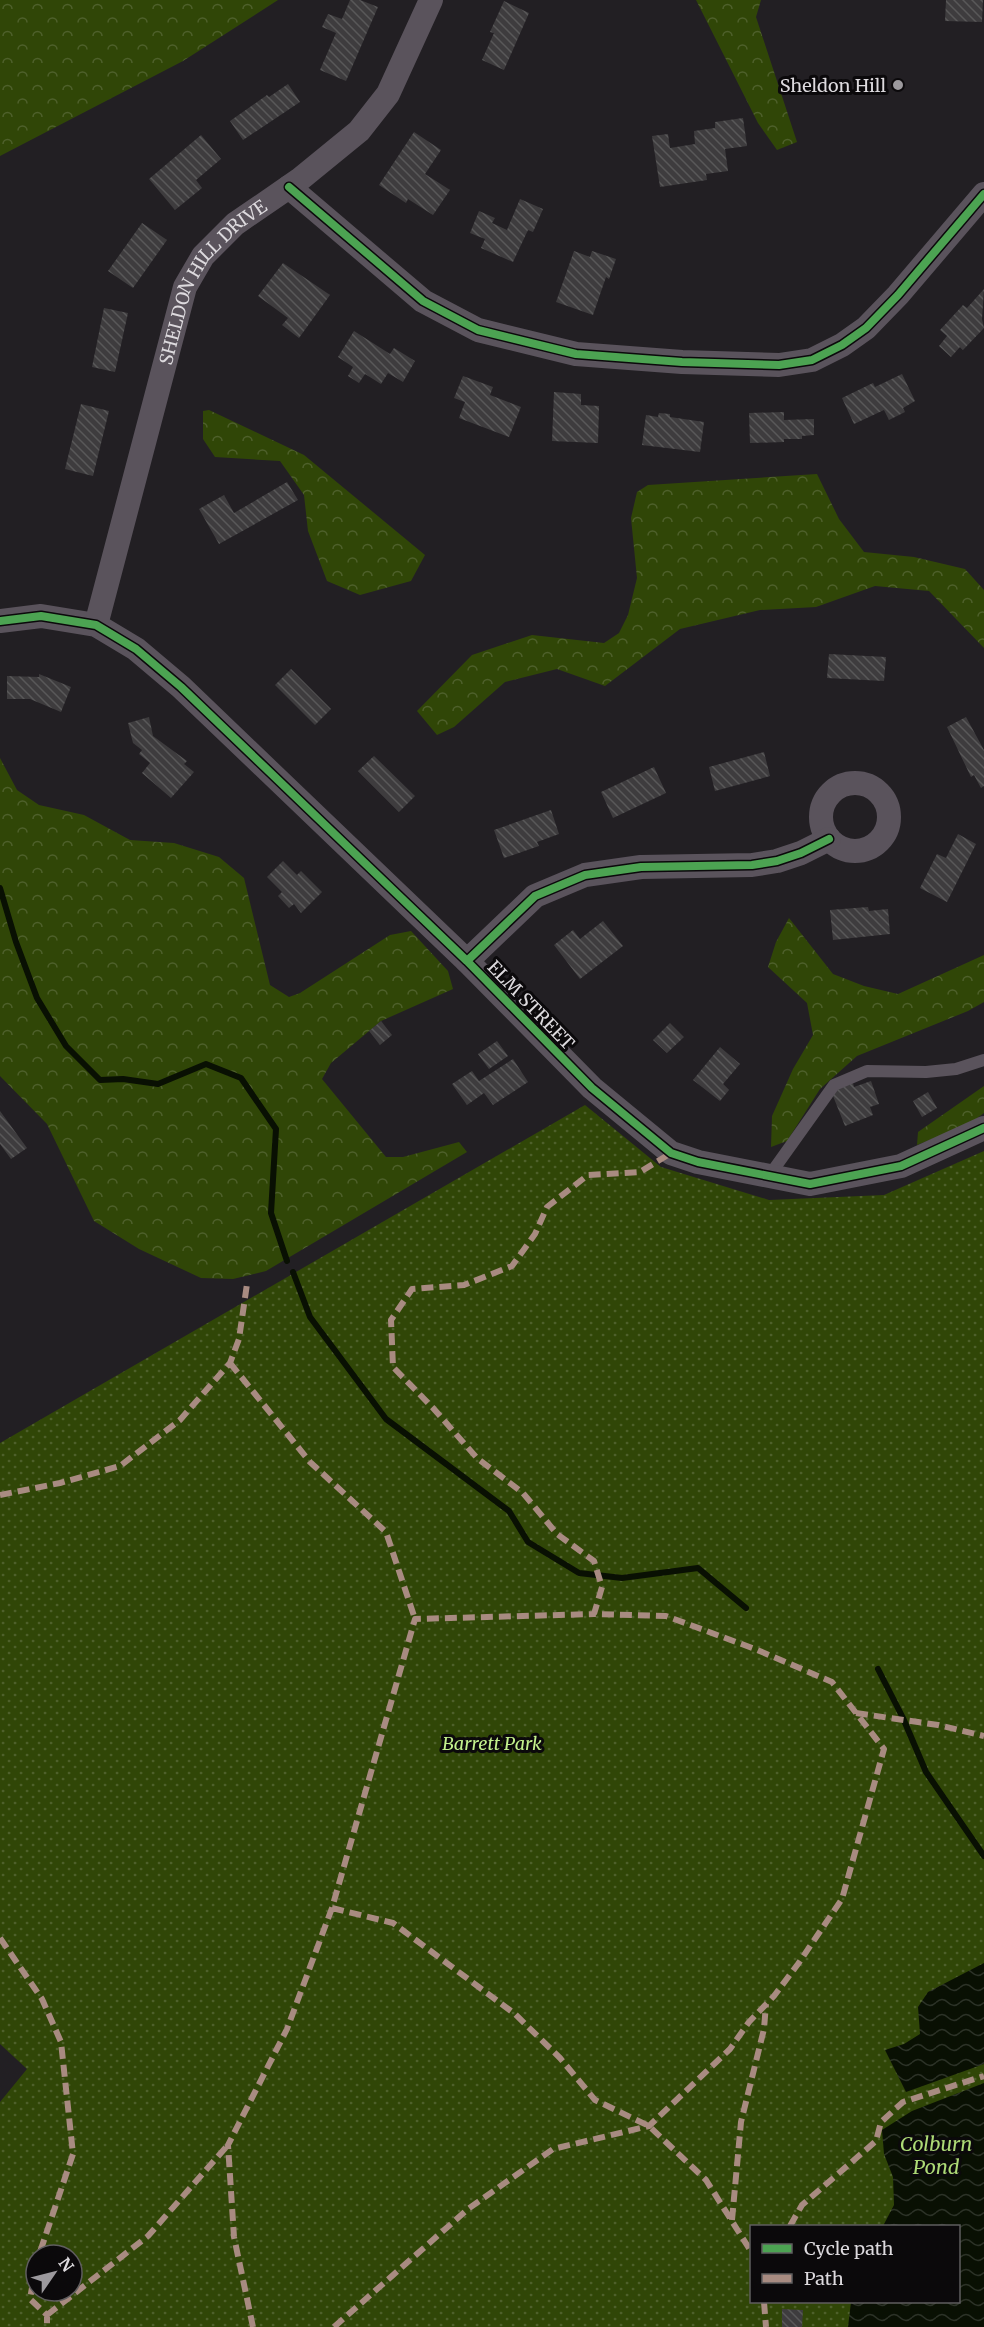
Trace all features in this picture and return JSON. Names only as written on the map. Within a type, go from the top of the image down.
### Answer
[{"type":"street","name":"SHELDON HILL DRIVE","points":[[96,625],[185,287],[203,256],[235,224],[289,187],[359,131],[388,94],[431,0]]},
{"type":"street","points":[[289,187],[423,301],[478,330],[576,354],[682,362],[779,365],[812,360],[842,345],[866,328],[898,295],[984,194]]},
{"type":"street","name":"ELM STREET","points":[[0,621],[41,616],[96,625],[136,649],[182,687],[467,961],[592,1088],[671,1153],[698,1162],[810,1184],[901,1166],[984,1128]]},
{"type":"street","points":[[467,961],[535,896],[585,875],[641,867],[752,865],[777,861],[801,853],[829,839]]},
{"type":"lane","points":[[769,1176],[834,1085],[867,1071],[926,1072],[956,1069],[984,1060]]},
{"type":"green space","points":[[0,0],[278,0],[183,61],[0,156]]},
{"type":"green space","points":[[696,0],[761,0],[756,17],[797,142],[777,150],[758,123]]},
{"type":"green space","points":[[209,410],[304,455],[425,555],[411,581],[360,595],[327,581],[308,531],[304,495],[280,461],[215,457],[203,439],[203,411]]},
{"type":"green space","points":[[817,474],[839,519],[864,552],[914,557],[965,569],[984,590],[984,648],[929,591],[875,586],[816,607],[760,610],[680,629],[605,686],[557,669],[505,682],[454,727],[437,735],[417,711],[472,655],[532,635],[604,643],[619,633],[628,615],[637,578],[631,518],[637,492],[648,485]]},
{"type":"green space","points":[[0,758],[17,790],[39,805],[84,815],[130,840],[174,843],[219,857],[244,878],[270,985],[289,997],[300,993],[390,935],[411,931],[448,971],[453,989],[381,1021],[331,1063],[322,1079],[386,1157],[403,1157],[459,1142],[467,1152],[266,1271],[233,1279],[201,1278],[139,1249],[94,1221],[47,1124],[0,1076]]},
{"type":"green space","points":[[789,918],[833,974],[864,986],[898,994],[984,955],[984,1002],[968,1011],[857,1056],[820,1089],[787,1141],[771,1147],[772,1116],[793,1069],[813,1035],[807,1003],[768,967],[776,942]]},
{"type":"green space","points":[[984,1086],[984,1113],[969,1124],[917,1145],[918,1132]]},
{"type":"green space","name":"Barrett Park","points":[[585,1105],[661,1167],[769,1200],[884,1195],[984,1151],[984,2327],[0,2327],[0,2102],[27,2069],[0,2044],[0,1443]]},
{"type":"water","name":"Colburn Pond","points":[[984,1963],[984,2064],[906,2092],[885,2050],[904,2044],[920,2034],[918,2007],[928,1992]]},
{"type":"water","name":"Colburn Pond","points":[[984,2083],[984,2327],[848,2327],[851,2303],[960,2303],[960,2225],[884,2225],[894,2205],[893,2177],[884,2154],[882,2130],[912,2111]]},
{"type":"building","points":[[350,0],[360,0],[378,7],[346,81],[320,70],[336,33],[322,27],[328,14],[342,19]]},
{"type":"building","points":[[946,0],[983,0],[982,22],[945,21]]},
{"type":"building","points":[[504,1],[529,13],[504,70],[482,60],[494,33],[490,32]]},
{"type":"building","points":[[288,84],[300,102],[243,140],[230,121],[267,95],[269,97]]},
{"type":"building","points":[[743,118],[747,146],[725,149],[728,171],[706,174],[707,180],[660,187],[652,136],[668,134],[670,148],[695,144],[694,131],[715,128],[715,122]]},
{"type":"building","points":[[414,132],[441,150],[425,174],[450,190],[433,215],[408,199],[406,203],[379,185]]},
{"type":"building","points":[[201,135],[221,159],[196,180],[202,188],[175,210],[149,179]]},
{"type":"building","points":[[520,199],[543,209],[533,232],[528,230],[513,262],[481,248],[485,239],[470,233],[479,211],[495,218],[492,223],[507,230]]},
{"type":"building","points":[[142,223],[167,240],[133,288],[108,271]]},
{"type":"building","points":[[574,251],[590,257],[592,251],[616,259],[609,279],[606,277],[593,315],[556,302]]},
{"type":"building","points":[[283,263],[330,295],[299,338],[282,325],[288,318],[258,296]]},
{"type":"building","points":[[984,289],[982,319],[984,328],[963,350],[960,347],[951,357],[939,346],[947,336],[940,330],[963,305],[967,308]]},
{"type":"building","points":[[104,308],[128,313],[115,372],[92,367]]},
{"type":"building","points":[[354,331],[390,354],[394,348],[415,361],[403,382],[388,373],[381,384],[365,374],[359,383],[348,376],[353,367],[338,357]]},
{"type":"building","points":[[902,374],[915,401],[903,408],[905,412],[889,420],[884,410],[854,424],[842,398],[873,383],[875,387]]},
{"type":"building","points":[[463,376],[493,387],[490,395],[521,407],[509,437],[459,418],[465,402],[454,398]]},
{"type":"building","points":[[554,392],[581,394],[581,405],[599,406],[598,443],[552,441]]},
{"type":"building","points":[[81,404],[109,411],[93,476],[65,469]]},
{"type":"building","points":[[784,412],[784,420],[814,419],[814,435],[802,436],[802,439],[784,439],[784,442],[750,443],[749,413]]},
{"type":"building","points":[[659,413],[704,422],[700,452],[642,445],[646,415],[658,417]]},
{"type":"building","points":[[287,482],[298,500],[219,544],[199,509],[224,495],[234,513]]},
{"type":"building","points":[[829,654],[886,657],[884,681],[827,678]]},
{"type":"building","points":[[291,669],[331,709],[315,725],[275,685]]},
{"type":"building","points":[[39,674],[71,687],[61,712],[30,699],[7,699],[7,676],[39,677]]},
{"type":"building","points":[[149,717],[153,736],[187,761],[184,764],[194,772],[171,798],[142,773],[150,763],[139,754],[142,750],[133,743],[128,723]]},
{"type":"building","points":[[966,717],[984,750],[984,786],[981,788],[974,775],[971,777],[947,727]]},
{"type":"building","points":[[764,752],[770,776],[715,791],[709,767]]},
{"type":"building","points":[[374,756],[415,796],[399,812],[358,771]]},
{"type":"building","points":[[654,767],[666,793],[613,818],[601,792]]},
{"type":"building","points":[[551,810],[559,834],[537,842],[539,846],[504,858],[494,830]]},
{"type":"building","points":[[958,834],[976,844],[947,902],[920,888],[937,854],[946,858]]},
{"type":"building","points":[[283,861],[297,875],[301,871],[322,892],[301,913],[294,904],[289,908],[278,896],[282,892],[267,877]]},
{"type":"building","points":[[868,907],[869,911],[888,909],[890,934],[833,940],[830,910]]},
{"type":"building","points":[[603,921],[623,946],[580,979],[554,945],[573,930],[580,939]]},
{"type":"building","points":[[381,1021],[392,1035],[380,1045],[369,1031]]},
{"type":"building","points":[[670,1023],[684,1037],[667,1053],[653,1040]]},
{"type":"building","points":[[497,1041],[508,1056],[489,1069],[478,1054]]},
{"type":"building","points":[[720,1047],[740,1064],[723,1084],[729,1090],[720,1101],[693,1080]]},
{"type":"building","points":[[513,1059],[528,1082],[493,1105],[484,1093],[467,1105],[452,1084],[472,1071],[479,1081]]},
{"type":"building","points":[[871,1081],[879,1104],[870,1107],[873,1115],[845,1126],[831,1091],[853,1083],[854,1087]]},
{"type":"building","points":[[928,1092],[937,1108],[922,1117],[913,1101]]},
{"type":"building","points":[[0,1111],[27,1148],[11,1159],[0,1144]]},
{"type":"building","points":[[782,2309],[803,2310],[802,2327],[782,2327]]},
{"type":"waterway","points":[[0,888],[16,942],[37,998],[66,1046],[100,1080],[123,1079],[158,1084],[206,1064],[241,1078],[276,1129],[271,1213],[287,1261]]},
{"type":"waterway","points":[[293,1272],[310,1317],[386,1419],[509,1511],[528,1542],[579,1573],[622,1578],[698,1568],[746,1608]]},
{"type":"waterway","points":[[878,1669],[903,1718],[926,1772],[984,1856]]},
{"type":"marked path","points":[[334,2327],[468,2209],[553,2149],[649,2126],[730,2049],[749,2022],[774,1996],[798,1964],[842,1899],[884,1749],[832,1682],[755,1649],[666,1616],[594,1614],[602,1587],[594,1561],[557,1534],[523,1493],[477,1458],[393,1367],[391,1320],[412,1289],[464,1285],[512,1266],[535,1234],[547,1207],[588,1175],[640,1172],[671,1153]]},
{"type":"marked path","points":[[0,1495],[60,1483],[120,1466],[180,1420],[230,1363],[239,1339],[247,1284]]},
{"type":"marked path","points":[[230,1363],[310,1462],[386,1532],[415,1619]]},
{"type":"marked path","points":[[253,2327],[234,2237],[228,2145],[287,2029],[332,1908],[415,1619],[594,1614]]},
{"type":"marked path","points":[[856,1713],[938,1725],[984,1736]]},
{"type":"marked path","points":[[332,1908],[393,1923],[515,2014],[560,2058],[595,2100],[649,2126],[706,2180],[750,2250]]},
{"type":"marked path","points":[[0,1938],[42,1999],[61,2042],[73,2154],[43,2243]]},
{"type":"marked path","points":[[732,2220],[741,2122],[764,2029],[766,2004]]},
{"type":"marked path","points":[[791,2225],[802,2205],[876,2141],[881,2122],[903,2102],[984,2076]]},
{"type":"marked path","points":[[47,2315],[148,2236],[228,2145]]},
{"type":"marked path","points":[[34,2303],[47,2315],[47,2327]]},
{"type":"marked path","points":[[764,2303],[766,2327]]},
{"type":"cycle path","points":[[289,187],[423,301],[478,330],[576,354],[682,362],[779,365],[812,360],[842,345],[866,328],[898,295],[984,194]]},
{"type":"cycle path","points":[[0,621],[41,616],[96,625],[136,649],[181,687],[467,961],[592,1088],[671,1153],[698,1162],[810,1184],[901,1166],[984,1128]]},
{"type":"cycle path","points":[[467,961],[535,896],[585,875],[641,867],[752,865],[777,861],[801,853],[829,839]]},
{"type":"place","name":"Sheldon Hill","points":[[898,85]]}]
